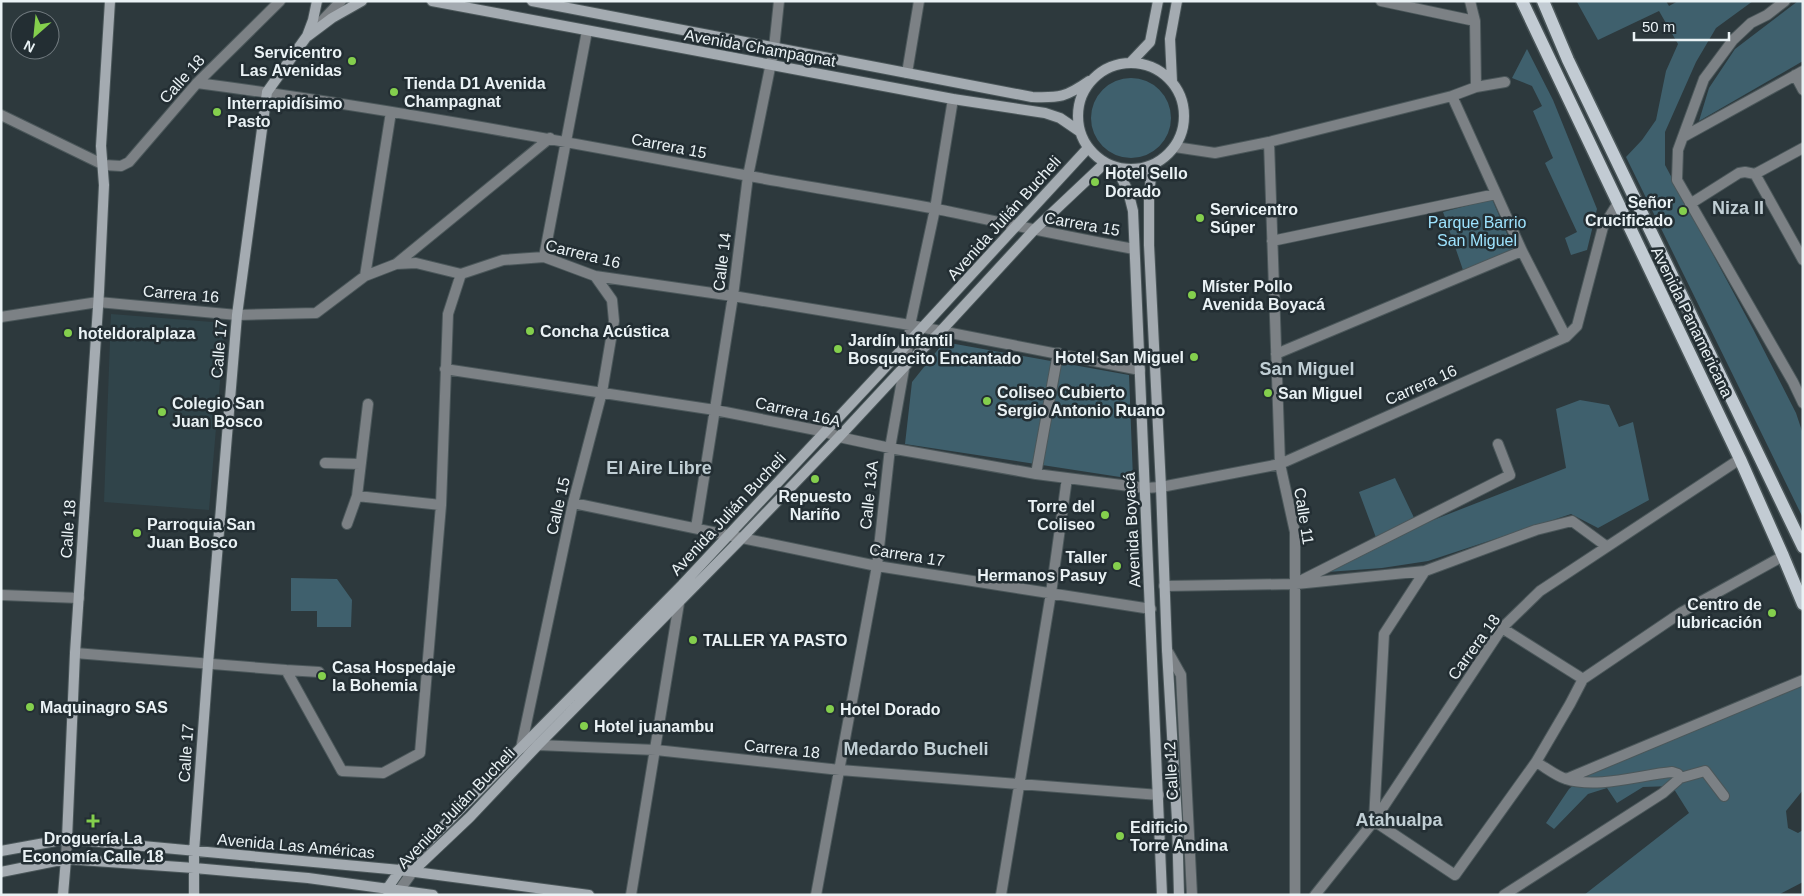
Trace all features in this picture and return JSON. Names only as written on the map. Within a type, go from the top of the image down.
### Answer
[{"type":"main road","name":"Avenida Panamericana","points":[[1522,1],[1740,459],[1803,604]]},
{"type":"main road","name":"Avenida Panamericana","points":[[1543,1],[1572,69],[1803,547]]},
{"type":"street","name":"Calle 18","points":[[63,895],[75,653],[98,302],[104,166],[101,146],[110,1]]},
{"type":"street","name":"Calle 18","points":[[104,166],[121,166],[129,162],[197,83],[280,1]]},
{"type":"street","name":"Calle 17","points":[[194,895],[194,852],[237,315],[267,92],[307,36],[317,1]]},
{"type":"street","points":[[307,36],[341,1]]},
{"type":"street","points":[[307,36],[332,18],[362,1]]},
{"type":"street","name":"Avenida Champagnat","points":[[432,1],[953,99],[1045,113],[1060,118],[1079,131]]},
{"type":"street","name":"Avenida Champagnat","points":[[532,1],[1032,97],[1070,94],[1090,81]]},
{"type":"street","name":"Calle 14","points":[[696,528],[733,296],[748,176],[774,48],[779,1]]},
{"type":"street","points":[[907,73],[919,1]]},
{"type":"street","points":[[1131,62],[1150,42],[1158,1]]},
{"type":"street","points":[[1172,82],[1170,39],[1177,1]]},
{"type":"street","points":[[1382,1],[1475,21]]},
{"type":"street","points":[[1470,1],[1475,21],[1476,87]]},
{"type":"street","points":[[1785,1],[1767,15],[1751,23],[1733,40],[1704,79],[1678,150],[1677,180],[1793,382],[1803,403]]},
{"type":"street","points":[[544,257],[586,31]]},
{"type":"street","points":[[1131,62],[1161,71],[1180,94],[1184,107],[1184,121],[1175,147],[1161,161],[1140,169],[1116,167],[1095,156],[1088,148],[1079,131],[1077,114],[1080,96],[1090,81],[1101,71],[1115,64],[1131,62]]},
{"type":"street","points":[[1683,137],[1799,73],[1803,90]]},
{"type":"street","points":[[1175,147],[1215,153],[1268,142],[1452,96],[1476,87],[1505,82]]},
{"type":"street","name":"Carrera 15","points":[[197,83],[267,92],[550,138],[935,209],[1134,249]]},
{"type":"street","points":[[1452,96],[1522,251],[1566,337],[1577,326],[1603,227],[1618,203]]},
{"type":"street","name":"Calle 13A","points":[[816,895],[877,566],[890,448],[905,366],[910,326],[935,209],[953,99]]},
{"type":"street","points":[[365,276],[391,112]]},
{"type":"street","points":[[1,115],[104,166]]},
{"type":"street","points":[[396,264],[550,138]]},
{"type":"street","name":"Calle 11","points":[[1268,142],[1280,464],[1295,532],[1295,895]]},
{"type":"street","name":"Avenida Julián Bucheli","points":[[393,892],[400,870],[729,536],[1088,148]]},
{"type":"street","points":[[1690,204],[1740,173],[1755,174],[1803,148]]},
{"type":"street","name":"Avenida Julián Bucheli","points":[[393,892],[742,539],[905,366],[940,332],[1034,230],[1105,162]]},
{"type":"street","name":"Avenida Boyacá","points":[[1152,165],[1149,197],[1149,245],[1167,650],[1177,820],[1178,895]]},
{"type":"street","name":"Avenida Boyacá","points":[[1116,167],[1128,191],[1133,211],[1151,609],[1150,649],[1159,795],[1162,895]]},
{"type":"street","points":[[1755,174],[1803,260]]},
{"type":"street","points":[[1272,241],[1496,194]]},
{"type":"street","points":[[1276,354],[1522,251]]},
{"type":"street","name":"Carrera 16","points":[[1,317],[98,302],[237,315],[316,313],[365,276],[396,264],[416,263],[462,274],[503,260],[544,257],[595,276],[733,296],[922,328],[1140,370]]},
{"type":"street","points":[[286,670],[342,771],[382,773],[420,753],[441,504],[448,314],[462,274]]},
{"type":"street","name":"Calle 15","points":[[521,748],[573,503],[602,392],[614,321],[612,300],[595,276]]},
{"type":"street","name":"Carrera 16","points":[[1145,488],[1161,487],[1280,464],[1566,337]]},
{"type":"street","points":[[1036,474],[1058,353]]},
{"type":"street","name":"Carrera 16A","points":[[445,369],[715,410],[826,432],[890,448],[1036,474],[1145,488]]},
{"type":"street","points":[[1793,382],[1803,376]]},
{"type":"street","points":[[347,524],[357,496],[368,404]]},
{"type":"street","points":[[1296,584],[1510,476],[1498,444]]},
{"type":"street","name":"Carrera 18","points":[[1315,895],[1374,821],[1502,628],[1540,591],[1740,459]]},
{"type":"street","points":[[325,463],[360,464]]},
{"type":"street","points":[[1001,895],[1051,593],[1067,478]]},
{"type":"street","points":[[357,496],[441,504]]},
{"type":"street","name":"Carrera 17","points":[[573,503],[877,566],[1151,609]]},
{"type":"street","points":[[1164,586],[1296,584],[1425,571],[1536,530],[1572,521],[1606,546]]},
{"type":"street","points":[[1425,571],[1384,634],[1374,821],[1455,875],[1536,762],[1583,679],[1682,612],[1783,556]]},
{"type":"street","points":[[631,895],[682,585]]},
{"type":"street","points":[[1,595],[79,598]]},
{"type":"street","points":[[1502,628],[1583,679]]},
{"type":"street","name":"Calle 12","points":[[1167,650],[1181,675],[1192,895]]},
{"type":"street","points":[[75,653],[320,672]]},
{"type":"street","points":[[1566,779],[1803,680]]},
{"type":"street","name":"Carrera 18","points":[[521,748],[538,744],[656,750],[840,770],[1159,795]]},
{"type":"street","points":[[1536,762],[1566,779],[1586,782],[1600,782],[1672,772],[1678,774],[1680,778]]},
{"type":"street","points":[[1504,895],[1663,793],[1680,778],[1706,771],[1724,796]]},
{"type":"street","name":"Avenida Las Américas","points":[[1,850],[67,839],[400,870],[589,895]]},
{"type":"street","name":"Avenida Las Américas","points":[[1,872],[66,859],[308,878],[393,892],[434,895]]},
{"type":"shaded area","name":"Colegio San Juan Bosco","points":[[111,314],[225,323],[209,510],[104,502]]},
{"type":"green space","points":[[1666,1],[1669,6],[1678,1],[1753,1],[1716,28],[1696,62],[1665,132],[1665,165],[1796,413],[1803,434],[1803,518],[1626,157],[1642,140],[1656,120],[1666,71],[1678,44],[1659,11],[1598,40],[1577,2]]},
{"type":"green space","points":[[1798,1],[1803,1],[1803,61],[1699,121],[1709,88],[1735,49]]},
{"type":"green space","points":[[1527,49],[1553,100],[1597,209],[1587,250],[1571,255],[1565,238],[1577,232],[1545,163],[1553,158],[1533,111],[1542,106],[1532,86],[1512,78]]},
{"type":"green space","points":[[1123,78],[1139,78],[1153,84],[1165,96],[1171,110],[1171,126],[1165,140],[1153,152],[1139,158],[1123,158],[1109,152],[1097,140],[1091,126],[1091,110],[1097,96],[1109,84]]},
{"type":"green space","name":"Parque Barrio San Miguel","points":[[1492,199],[1514,250],[1463,270],[1443,212]]},
{"type":"green space","points":[[944,342],[1129,375],[1133,479],[905,444],[912,382]]},
{"type":"green space","points":[[1580,400],[1609,405],[1619,427],[1633,422],[1649,500],[1598,528],[1571,514],[1428,561],[1382,568],[1327,572],[1378,543],[1359,492],[1395,478],[1418,526],[1566,468],[1556,409]]},
{"type":"green space","points":[[291,578],[337,579],[352,600],[351,627],[317,627],[317,611],[291,611]]},
{"type":"green space","points":[[1803,683],[1803,790],[1786,811],[1788,828],[1798,833],[1803,830],[1803,882],[1778,895],[1584,895],[1689,813],[1672,786],[1643,787],[1617,803],[1607,788],[1588,794],[1554,829],[1546,823],[1569,789],[1587,773]]},
{"type":"place","name":"Servicentro Las Avenidas","points":[[352,61]]},
{"type":"place","name":"Tienda D1 Avenida Champagnat","points":[[394,92]]},
{"type":"place","name":"Interrapidísimo Pasto","points":[[217,112]]},
{"type":"place","name":"Hotel Sello Dorado","points":[[1095,182]]},
{"type":"place","name":"Señor Crucificado","points":[[1683,211]]},
{"type":"place","name":"Servicentro Súper","points":[[1200,218]]},
{"type":"place","name":"Míster Pollo Avenida Boyacá","points":[[1192,295]]},
{"type":"place","name":"Concha Acústica","points":[[530,331]]},
{"type":"place","name":"hoteldoralplaza","points":[[68,333]]},
{"type":"place","name":"Jardín Infantil Bosquecito Encantado","points":[[838,349]]},
{"type":"place","name":"Hotel San Miguel","points":[[1194,357]]},
{"type":"place","name":"San Miguel","points":[[1268,393]]},
{"type":"place","name":"Coliseo Cubierto Sergio Antonio Ruano","points":[[987,401]]},
{"type":"place","name":"Colegio San Juan Bosco","points":[[162,412]]},
{"type":"place","name":"Repuesto Nariño","points":[[815,479]]},
{"type":"place","name":"Torre del Coliseo","points":[[1105,515]]},
{"type":"place","name":"Parroquia San Juan Bosco","points":[[137,533]]},
{"type":"place","name":"Taller Hermanos Pasuy","points":[[1117,566]]},
{"type":"place","name":"Centro de lubricación","points":[[1772,613]]},
{"type":"place","name":"TALLER YA PASTO","points":[[693,640]]},
{"type":"place","name":"Casa Hospedaje la Bohemia","points":[[322,676]]},
{"type":"place","name":"Maquinagro SAS","points":[[30,707]]},
{"type":"place","name":"Hotel Dorado","points":[[830,709]]},
{"type":"place","name":"Hotel juanambu","points":[[584,726]]},
{"type":"place","name":"Droguería La Economía Calle 18","points":[[93,821]]},
{"type":"place","name":"Edificio Torre Andina","points":[[1120,836]]},
{"type":"district","name":"Niza II","points":[[1738,208]]},
{"type":"district","name":"San Miguel","points":[[1307,369]]},
{"type":"district","name":"El Aire Libre","points":[[659,468]]},
{"type":"district","name":"Medardo Bucheli","points":[[916,749]]},
{"type":"district","name":"Atahualpa","points":[[1399,820]]}]
